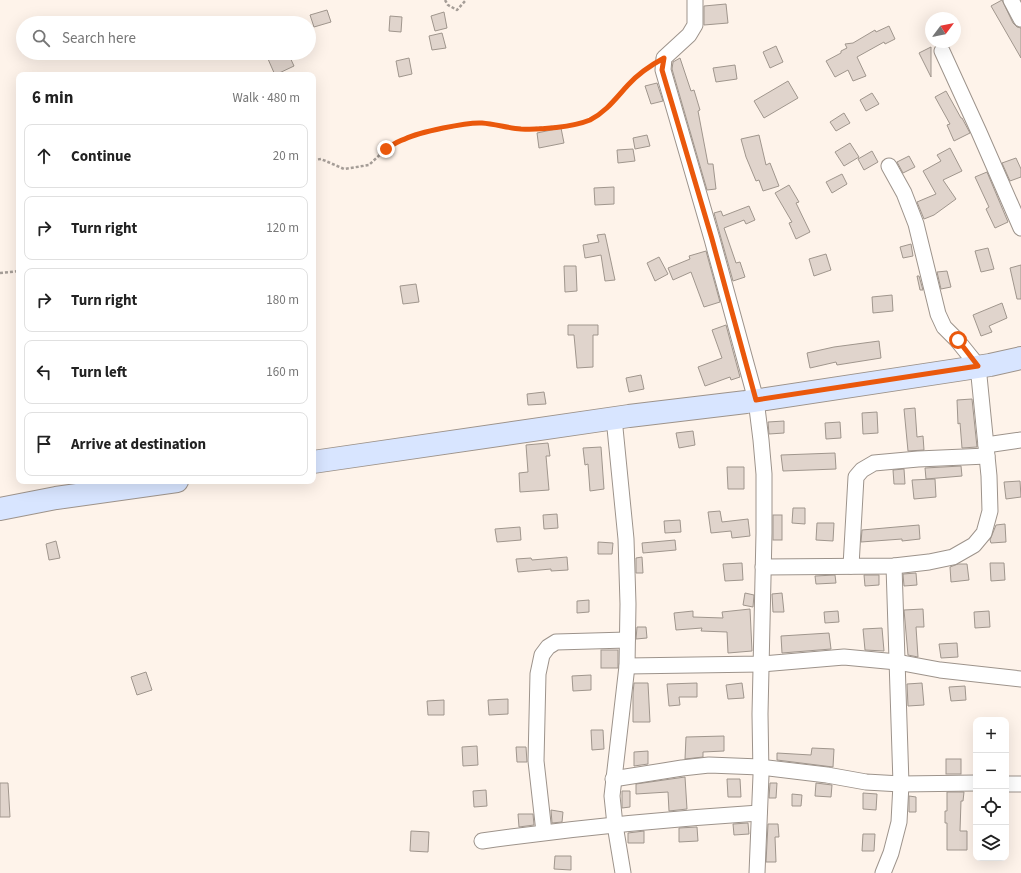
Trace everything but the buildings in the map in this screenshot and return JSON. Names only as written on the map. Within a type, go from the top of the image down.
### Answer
[{"type":"main road","points":[[316,462],[614,418],[756,400],[1021,358]]},
{"type":"main road","points":[[0,509],[56,498],[156,484]]},
{"type":"street","points":[[695,0],[695,25],[689,35],[664,58],[662,70],[712,239],[756,400],[764,474],[757,873]]},
{"type":"street","points":[[1011,0],[1021,19]]},
{"type":"street","points":[[942,51],[1021,228]]},
{"type":"street","points":[[763,567],[894,566],[929,562],[953,557],[974,545],[984,533],[990,511],[987,451],[978,366],[958,340],[944,327],[938,314],[916,224],[904,193],[889,166]]},
{"type":"street","points":[[614,418],[626,539],[627,666],[612,796],[623,873]]},
{"type":"street","points":[[851,566],[856,477],[862,470],[874,463],[987,451],[1021,440]]},
{"type":"street","points":[[883,873],[891,853],[899,822],[901,784],[894,566]]},
{"type":"street","points":[[544,832],[536,761],[538,674],[542,655],[548,647],[556,642],[627,640]]},
{"type":"street","points":[[627,666],[761,664],[844,658],[897,662],[940,670],[1021,678]]},
{"type":"street","points":[[613,780],[664,770],[709,765],[760,767],[827,775],[866,782],[901,784],[973,783]]},
{"type":"street","points":[[1009,784],[1021,784]]},
{"type":"street","points":[[482,841],[544,832],[682,818],[759,813]]},
{"type":"path","points":[[445,0],[448,5],[457,10],[466,0]]},
{"type":"path","points":[[316,160],[321,159],[344,169],[370,165],[386,149],[406,138],[466,124],[481,123],[522,129],[567,126],[590,120],[608,108],[628,84],[652,65],[664,58]]},
{"type":"path","points":[[0,273],[16,271]]},
{"type":"route","points":[[386,149],[406,138],[466,124],[481,123],[522,129],[567,126],[590,120],[608,108],[628,84],[652,65],[664,58],[662,70],[712,239],[756,400],[978,366],[958,340]]}]
